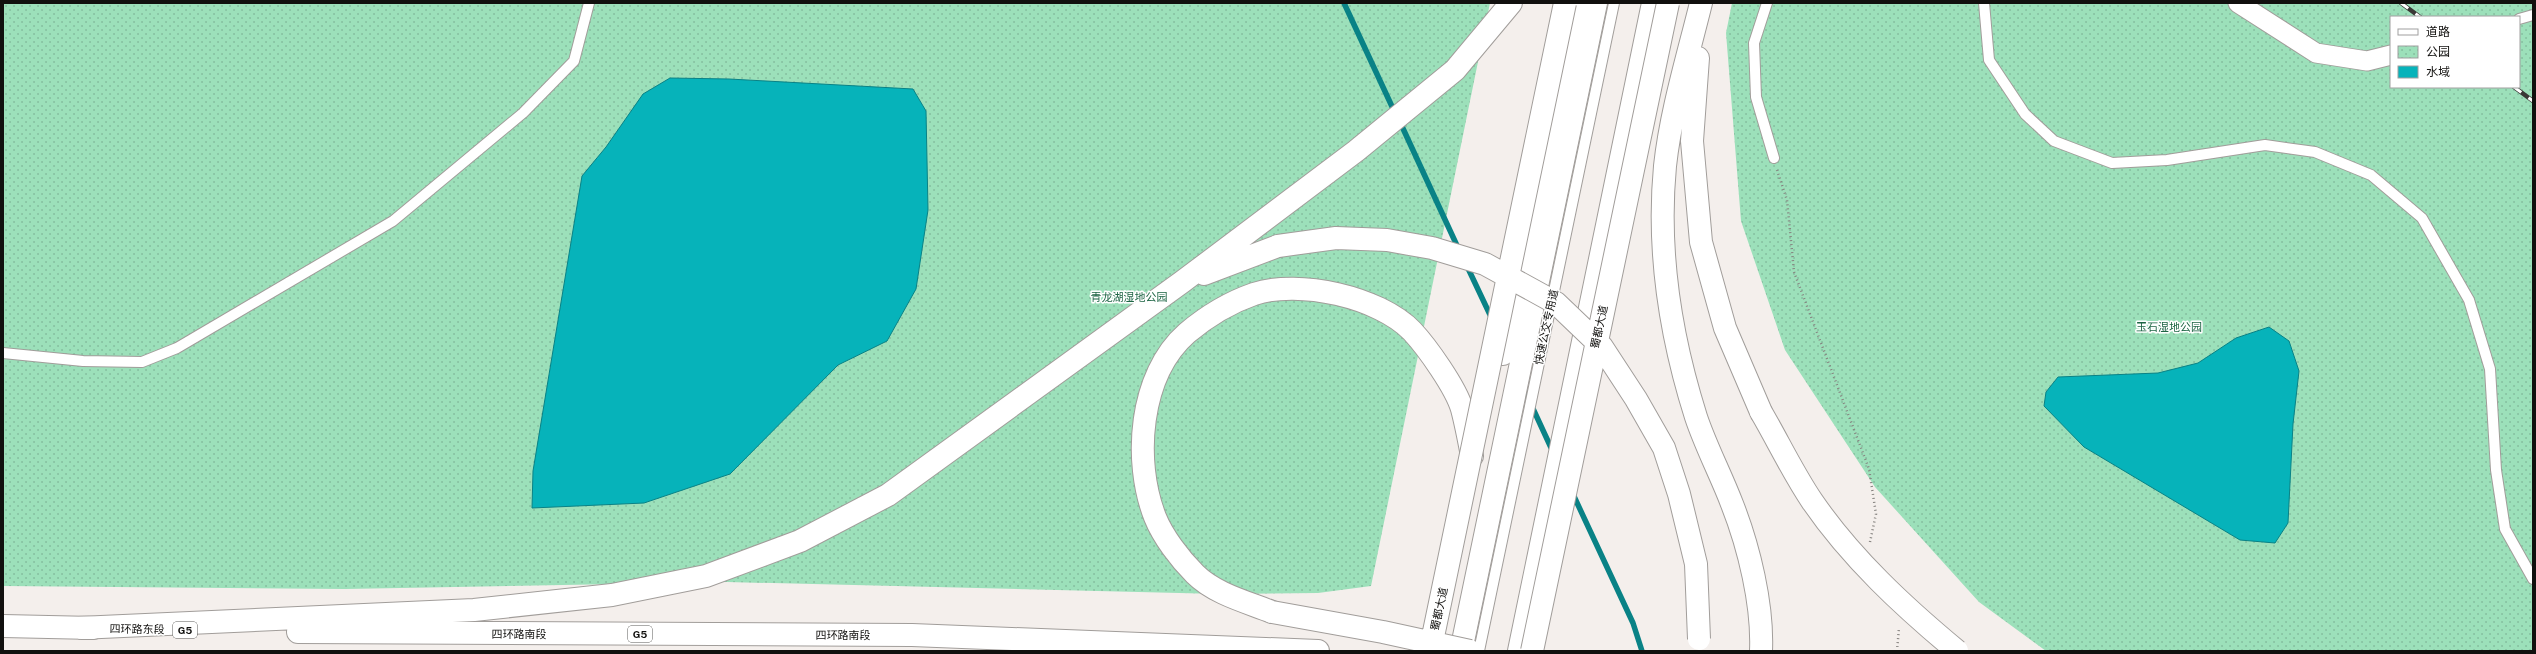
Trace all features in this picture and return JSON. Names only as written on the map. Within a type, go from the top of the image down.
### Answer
[{"type":"main road","points":[[368,625],[474,610],[612,595],[706,576],[800,541],[888,495],[1182,282],[1356,151],[1455,70],[1511,3]]},
{"type":"main road","name":"蜀都大道","points":[[1430,651],[1565,3]]},
{"type":"main road","points":[[1439,651],[1579,3]]},
{"type":"main road","points":[[1461,651],[1596,3]]},
{"type":"main road","points":[[1519,651],[1653,3]]},
{"type":"main road","name":"蜀都大道","points":[[1532,651],[1668,3]]},
{"type":"main road","points":[[1702,3],[1692,141],[1701,242],[1725,328],[1761,412],[1816,507],[1858,558],[1908,610],[1957,651]]},
{"type":"main road","points":[[1702,3],[1681,83],[1665,166],[1663,236],[1673,330],[1696,418],[1733,505],[1752,568],[1762,635],[1761,651]]},
{"type":"main road","points":[[1182,282],[1278,246],[1336,238],[1387,240],[1432,248],[1485,264],[1556,302],[1602,348],[1636,399],[1664,448],[1680,494],[1696,564],[1698,645]]},
{"type":"main road","points":[[1470,651],[1382,632],[1272,612],[1225,594],[1196,576],[1174,550],[1155,518],[1143,477],[1142,441],[1148,399],[1163,365],[1186,334],[1216,312],[1255,294],[1292,290],[1338,293],[1380,308],[1411,330],[1438,365],[1461,407],[1476,475]]},
{"type":"main road","name":"四环路东段","points":[[3,626],[79,628],[368,625]]},
{"type":"main road","name":"四环路南段","points":[[368,625],[912,635],[1281,648],[1318,651]]},
{"type":"street","points":[[2238,3],[2316,53],[2367,61],[2390,55]]},
{"type":"lane","points":[[3,353],[83,361],[142,362],[177,348],[393,221],[523,113],[574,61],[589,3]]},
{"type":"lane","name":"快速公交专用道","points":[[1479,651],[1614,3]]},
{"type":"lane","points":[[1767,3],[1754,43],[1756,97],[1774,158]]},
{"type":"lane","points":[[1984,3],[1989,60],[2025,114],[2054,141],[2112,163],[2166,160],[2265,145],[2316,152],[2371,174],[2422,218],[2469,300],[2490,369],[2496,470],[2505,529],[2533,579]]},
{"type":"lane","points":[[2520,19],[2533,15]]},
{"type":"path","points":[[1774,158],[1787,200],[1794,272],[1869,469],[1876,514],[1870,547]]},
{"type":"path","points":[[1897,651],[1899,624]]},
{"type":"green space","name":"青龙湖湿地公园","points":[[3,3],[1490,3],[1371,586],[1318,593],[1220,594],[727,582],[345,589],[3,586]]},
{"type":"green space","name":"玉石湿地公园","points":[[1732,3],[2533,3],[2533,651],[2046,651],[1979,602],[1875,487],[1785,350],[1741,221],[1726,33]]},
{"type":"water","points":[[670,78],[729,79],[913,89],[926,111],[928,210],[916,289],[887,341],[838,365],[730,474],[644,503],[532,508],[533,471],[582,176],[606,147],[643,94]]},
{"type":"water","points":[[2269,327],[2289,341],[2299,371],[2293,424],[2288,523],[2275,543],[2240,540],[2084,447],[2044,406],[2046,392],[2058,377],[2158,373],[2198,363],[2236,338]]},
{"type":"waterway","points":[[1344,3],[1395,113]]},
{"type":"waterway","points":[[1400,122],[1459,250]]},
{"type":"waterway","points":[[1466,264],[1492,319]]},
{"type":"waterway","points":[[1523,387],[1553,452]]},
{"type":"waterway","points":[[1572,492],[1633,623],[1642,651]]},
{"type":"railway","points":[[2401,3],[2419,16]]},
{"type":"railway","points":[[2515,88],[2533,101]]}]
